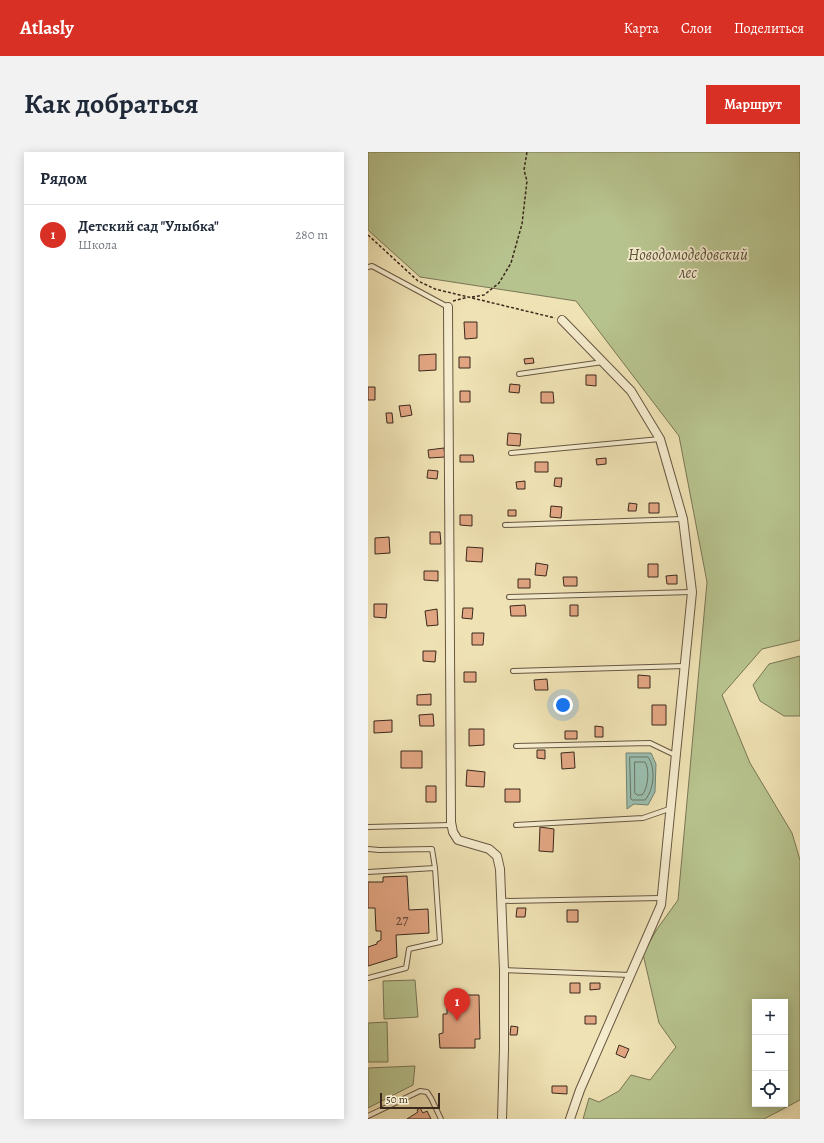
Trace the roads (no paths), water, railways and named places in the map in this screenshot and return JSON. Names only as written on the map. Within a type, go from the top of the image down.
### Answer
[{"type":"street","points":[[448,307],[451,825],[458,840],[489,849],[497,856],[500,869],[504,970],[502,1119]]},
{"type":"street","points":[[562,320],[631,391],[660,439],[683,518],[692,592],[672,808],[661,904],[580,1090],[570,1119]]},
{"type":"lane","points":[[368,267],[372,266],[448,307]]},
{"type":"lane","points":[[519,374],[603,362]]},
{"type":"lane","points":[[511,453],[660,439]]},
{"type":"lane","points":[[505,525],[683,518]]},
{"type":"lane","points":[[509,597],[692,592]]},
{"type":"lane","points":[[513,671],[685,666]]},
{"type":"lane","points":[[516,746],[650,743],[677,756]]},
{"type":"lane","points":[[516,825],[644,818],[672,808]]},
{"type":"lane","points":[[368,827],[451,825]]},
{"type":"lane","points":[[368,849],[432,849],[436,868],[440,942],[409,949],[406,968],[368,978]]},
{"type":"lane","points":[[368,872],[436,868]]},
{"type":"lane","points":[[502,901],[662,898]]},
{"type":"lane","points":[[504,970],[630,975]]},
{"type":"lane","points":[[368,1116],[420,1091],[427,1092],[441,1119]]},
{"type":"water","points":[[626,753],[651,753],[656,764],[655,792],[648,805],[634,804],[627,809]]},
{"type":"place","name":"Детский сад \"Улыбка\"","points":[[457,1021]]},
{"type":"park label","name":"Новодомодедовский лес","points":[[688,264]]}]
